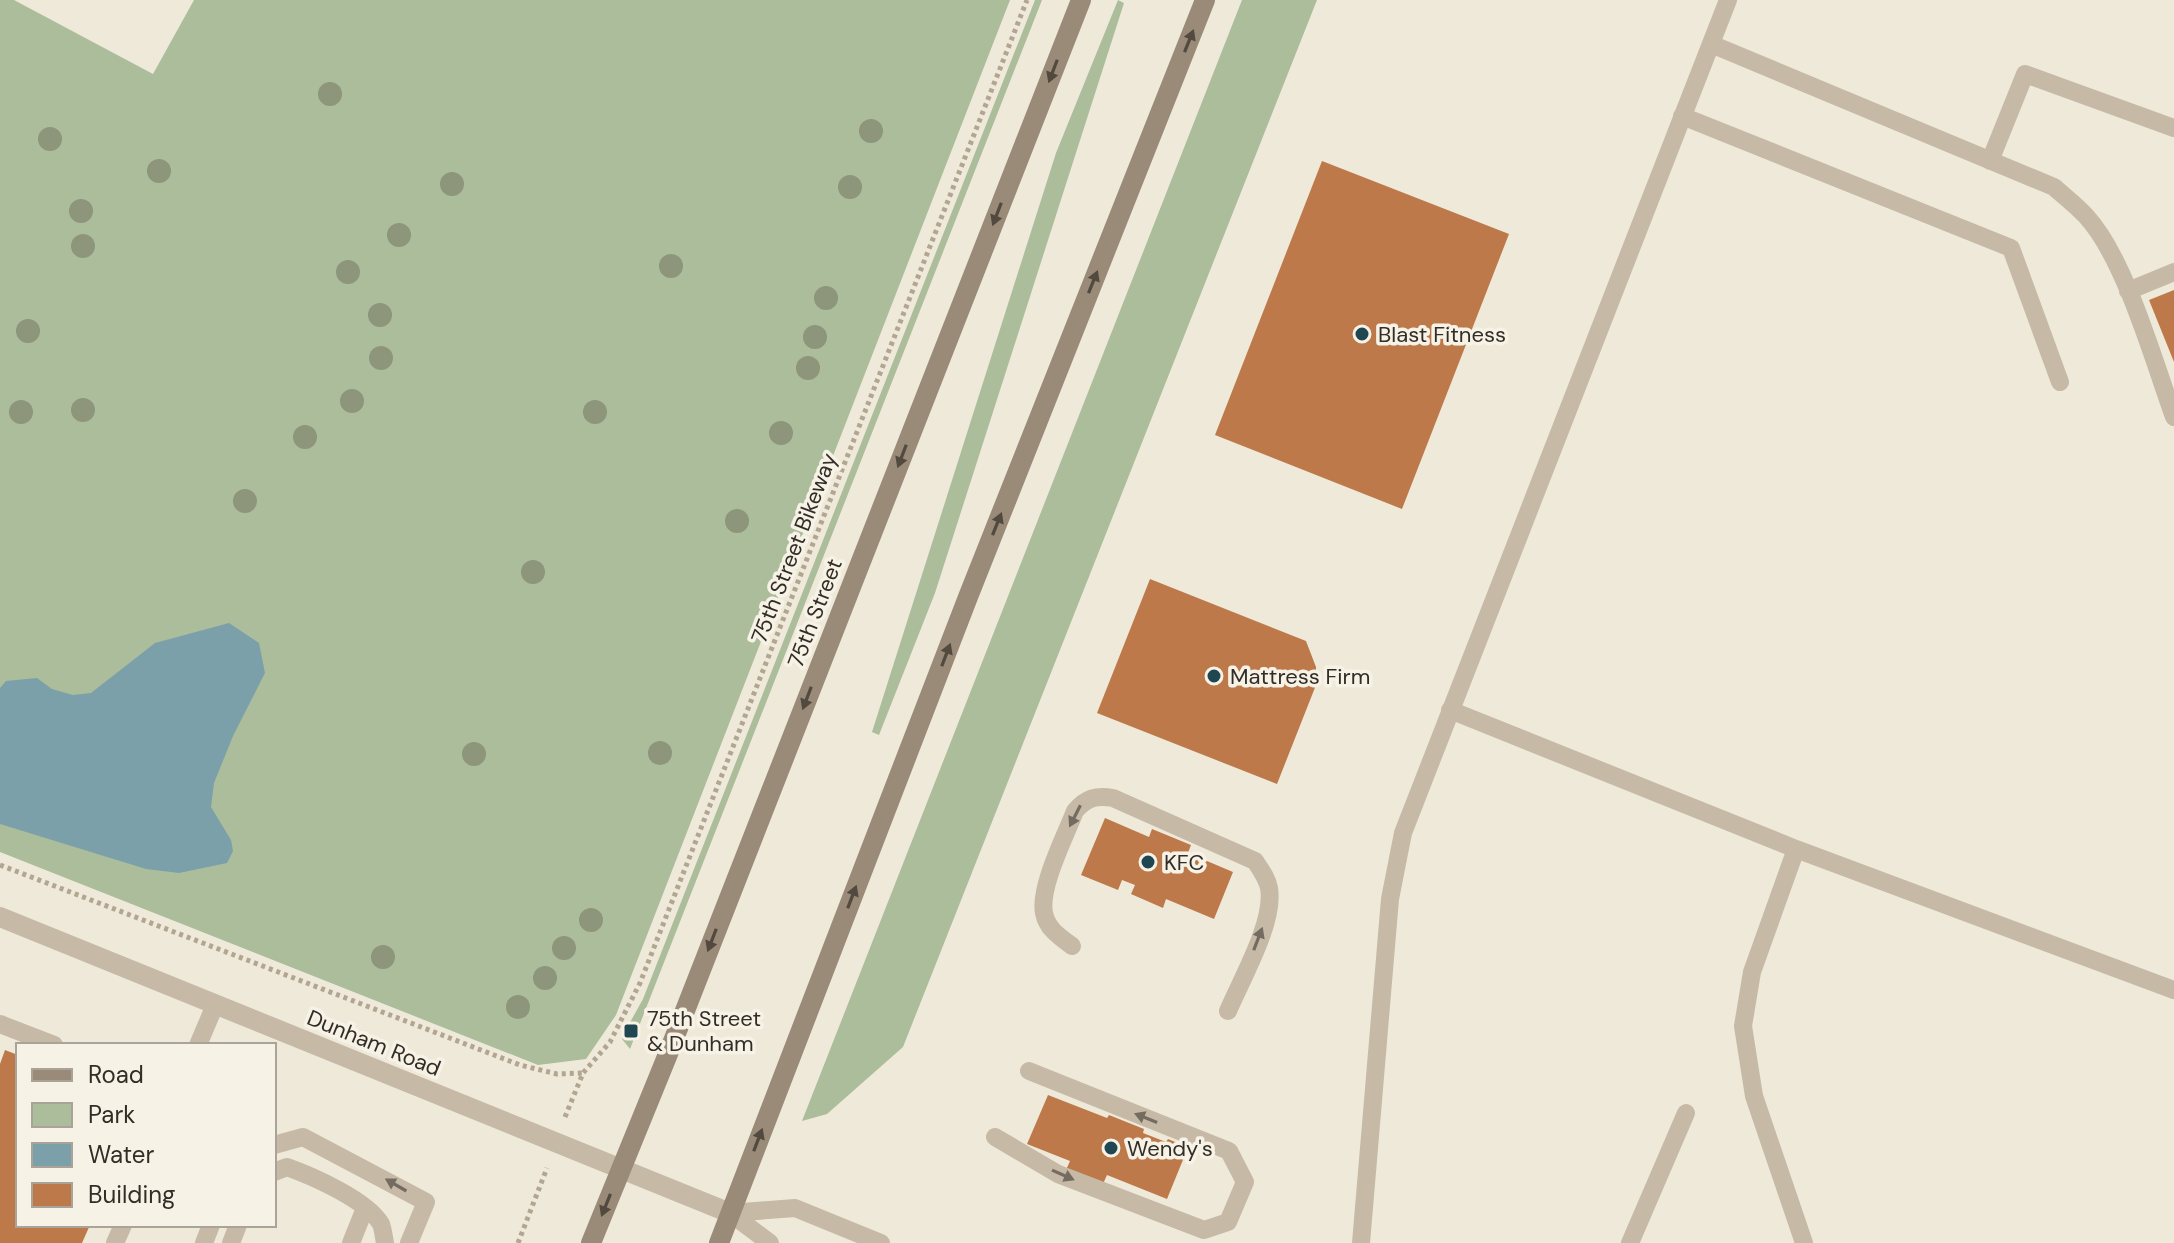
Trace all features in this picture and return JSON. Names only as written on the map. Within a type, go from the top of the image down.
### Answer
[{"type":"main road","name":"75th Street","points":[[591,1243],[1081,0]]},
{"type":"main road","points":[[719,1243],[974,582],[1205,0]]},
{"type":"street","name":"Dunham Road","points":[[0,917],[730,1213]]},
{"type":"lane","points":[[1361,1243],[1390,899],[1403,833],[1728,0]]},
{"type":"lane","points":[[1711,44],[2054,187],[2087,216],[2103,239],[2128,291],[2174,417]]},
{"type":"lane","points":[[1990,161],[2025,74],[2174,128]]},
{"type":"lane","points":[[1682,116],[2011,248],[2060,382]]},
{"type":"lane","points":[[2128,291],[2174,272]]},
{"type":"lane","points":[[1450,710],[1796,849],[2174,990]]},
{"type":"lane","points":[[1072,946],[1054,933],[1044,915],[1044,895],[1075,811],[1083,801],[1099,796],[1113,798],[1255,861],[1266,877],[1269,909],[1228,1011]]},
{"type":"lane","points":[[1796,849],[1752,972],[1743,1026],[1754,1096],[1804,1243]]},
{"type":"lane","points":[[199,1043],[215,1005]]},
{"type":"lane","points":[[0,1024],[49,1043]]},
{"type":"lane","points":[[995,1137],[1058,1174],[1204,1230],[1228,1222],[1245,1182],[1229,1151],[1029,1071]]},
{"type":"lane","points":[[1630,1243],[1686,1113]]},
{"type":"lane","points":[[276,1144],[303,1137],[426,1202],[409,1243]]},
{"type":"lane","points":[[276,1171],[287,1167],[323,1181],[365,1208],[381,1224],[385,1243]]},
{"type":"lane","points":[[351,1243],[365,1208]]},
{"type":"lane","points":[[730,1213],[795,1208],[881,1243]]},
{"type":"lane","points":[[730,1213],[770,1243]]},
{"type":"path","name":"75th Street Bikeway","points":[[573,1097],[583,1073],[610,1042],[640,983],[1027,0]]},
{"type":"path","points":[[0,865],[520,1065],[565,1075],[583,1073]]},
{"type":"path","points":[[518,1243],[541,1182]]},
{"type":"green space","points":[[0,0],[14,0],[153,74],[194,0],[1010,0],[616,1015],[586,1059],[538,1065],[0,852]]},
{"type":"green space","points":[[1035,0],[1042,0],[630,1049],[622,1039],[623,1035],[643,999]]},
{"type":"green space","points":[[1118,0],[1124,3],[935,593],[879,735],[872,732],[1056,153]]},
{"type":"green space","points":[[1242,0],[1317,0],[903,1047],[827,1114],[802,1121]]},
{"type":"water","points":[[229,623],[259,643],[265,673],[233,736],[214,783],[211,807],[231,840],[233,851],[227,863],[179,873],[146,869],[0,824],[0,688],[6,681],[37,678],[52,689],[73,695],[91,693],[155,643]]},
{"type":"building","name":"Blast Fitness","points":[[1322,161],[1509,234],[1402,509],[1215,435]]},
{"type":"building","points":[[2174,290],[2174,362],[2149,300]]},
{"type":"building","name":"Mattress Firm","points":[[1150,579],[1306,641],[1316,667],[1316,685],[1277,784],[1097,713]]},
{"type":"building","name":"KFC","points":[[1105,818],[1149,837],[1152,829],[1191,845],[1188,853],[1233,872],[1214,919],[1166,899],[1163,908],[1131,894],[1135,885],[1122,880],[1118,890],[1081,875]]},
{"type":"building","points":[[5,1050],[16,1054],[16,1227],[89,1227],[82,1243],[0,1243],[0,1064]]},
{"type":"building","name":"Wendy's","points":[[1048,1095],[1107,1118],[1109,1115],[1144,1129],[1143,1133],[1180,1144],[1179,1147],[1187,1150],[1167,1199],[1107,1175],[1103,1184],[1066,1170],[1070,1161],[1027,1144]]},
{"type":"place","name":"Blast Fitness","points":[[1362,334]]},
{"type":"place","name":"Mattress Firm","points":[[1214,676]]},
{"type":"place","name":"KFC","points":[[1148,862]]},
{"type":"place","name":"75th Street & Dunham","points":[[631,1031]]},
{"type":"place","name":"Wendy's","points":[[1111,1148]]}]
